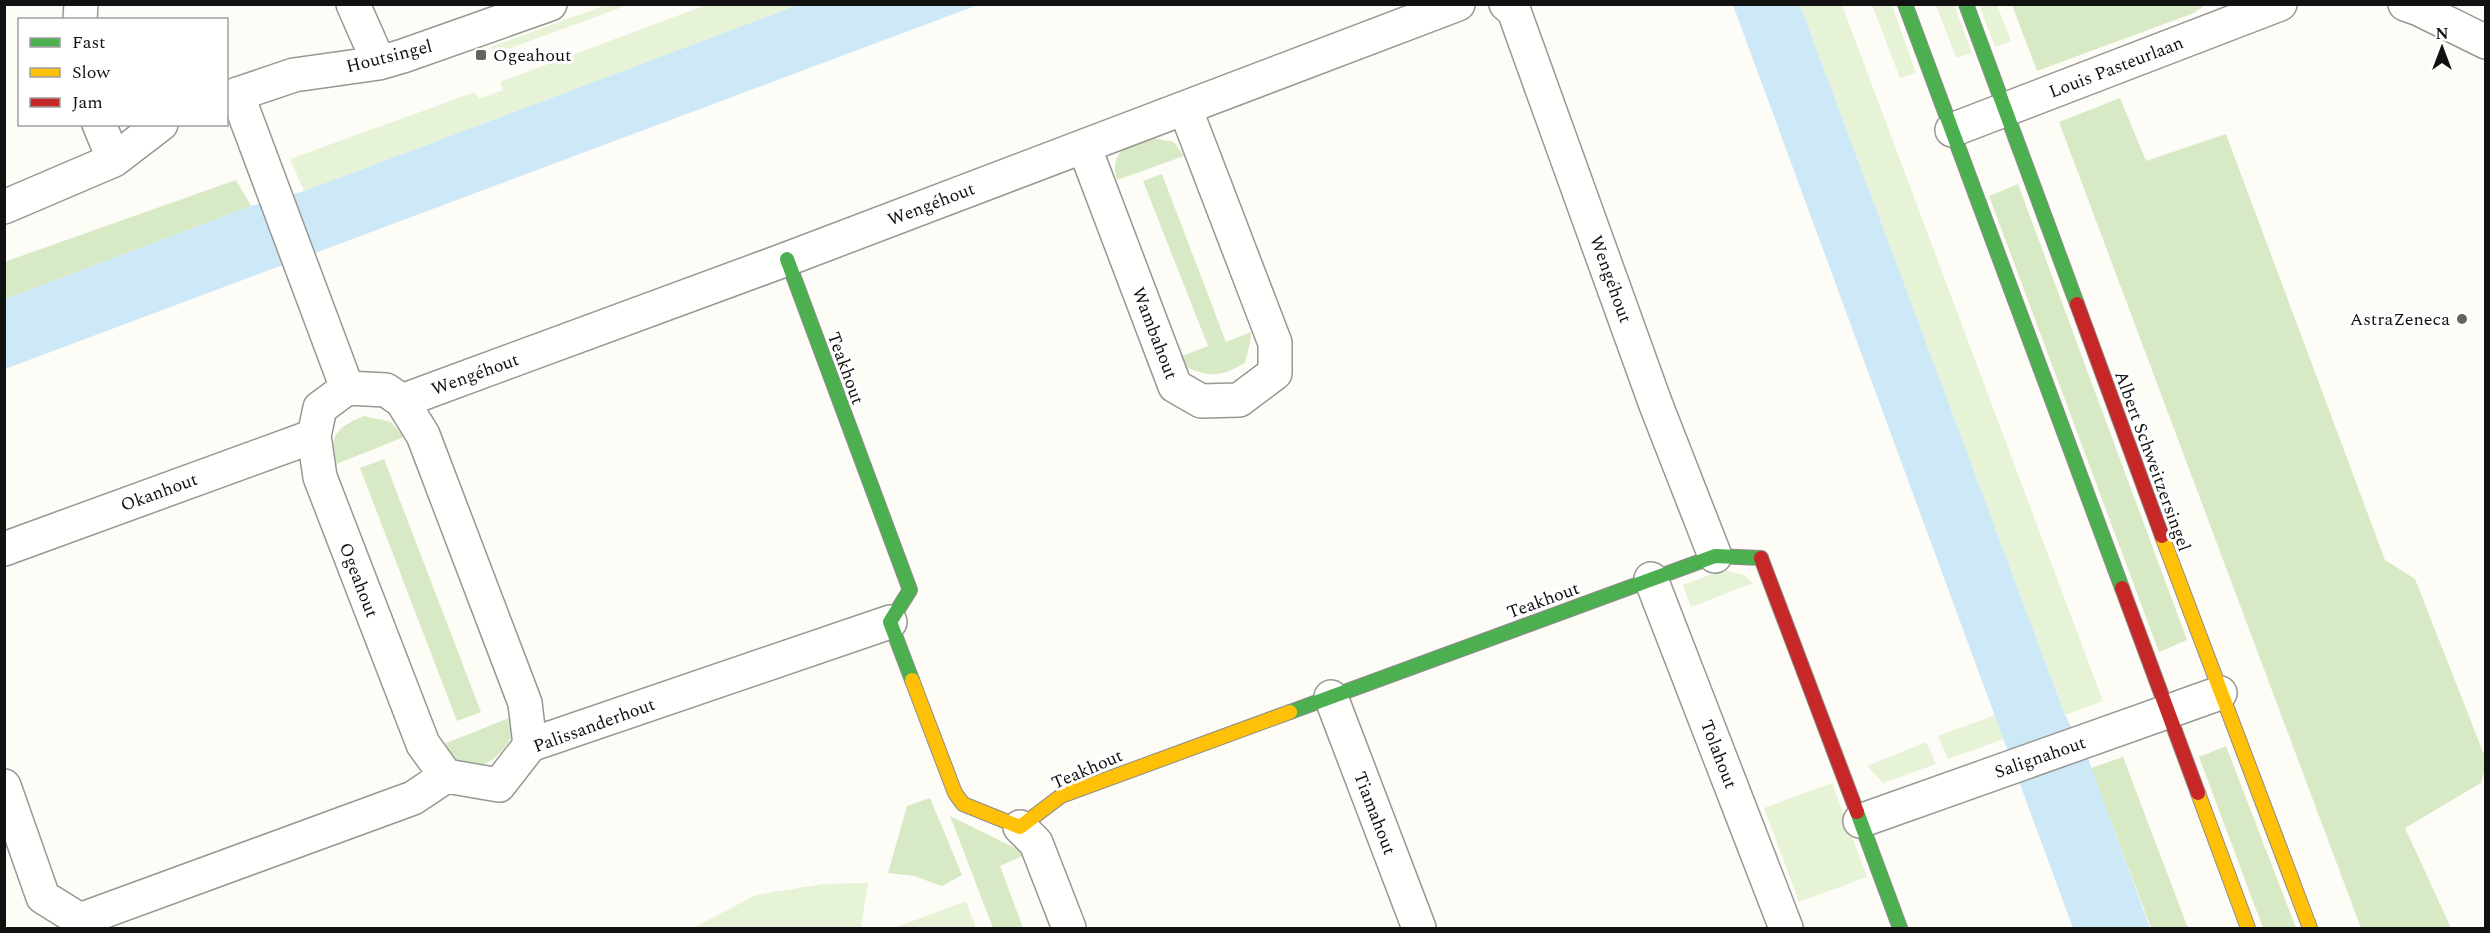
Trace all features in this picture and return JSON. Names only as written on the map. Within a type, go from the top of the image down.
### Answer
[{"type":"street","points":[[353,4],[379,63]]},
{"type":"street","name":"Houtsingel","points":[[232,96],[294,75],[379,63],[466,35],[550,4]]},
{"type":"street","name":"Wengéhout","points":[[402,401],[787,259],[1458,4]]},
{"type":"street","name":"Wengéhout","points":[[1506,4],[1514,11],[1656,405],[1715,556]]},
{"type":"street","points":[[1905,4],[2248,928]]},
{"type":"street","name":"Albert Schweitzersingel","points":[[1966,4],[2220,693],[2310,928]]},
{"type":"street","name":"Louis Pasteurlaan","points":[[1952,130],[2280,4]]},
{"type":"street","points":[[2405,4],[2486,42]]},
{"type":"street","points":[[232,96],[267,176],[347,388],[386,390],[402,401],[423,435],[525,703],[530,745]]},
{"type":"street","name":"Wambahout","points":[[1084,146],[1175,386],[1201,401],[1239,400],[1275,373],[1275,343],[1185,108]]},
{"type":"street","points":[[100,126],[114,160]]},
{"type":"street","points":[[4,207],[114,160],[158,126]]},
{"type":"street","name":"Teakhout","points":[[787,259],[910,590],[890,622]]},
{"type":"street","name":"Ogeahout","points":[[347,388],[320,408],[314,436],[320,477],[418,733],[423,744],[446,776]]},
{"type":"street","name":"Okanhout","points":[[4,549],[314,436]]},
{"type":"street","points":[[1715,556],[1762,558],[1900,928]]},
{"type":"street","name":"Teakhout","points":[[1020,827],[1061,796],[1715,556]]},
{"type":"street","name":"Tolahout","points":[[1651,579],[1786,928]]},
{"type":"street","points":[[890,622],[955,793],[963,804],[1020,827],[1036,843],[1069,928]]},
{"type":"street","name":"Palissanderhout","points":[[446,776],[499,785],[530,745],[890,622]]},
{"type":"street","name":"Salignahout","points":[[1860,821],[2220,693]]},
{"type":"street","name":"Tiamahout","points":[[1331,697],[1419,928]]},
{"type":"street","points":[[4,786],[43,897],[83,924],[412,798],[446,776]]},
{"type":"green space","points":[[2012,4],[2205,5],[2194,13],[2037,71]]},
{"type":"green space","points":[[606,5],[628,5],[494,54],[491,47]]},
{"type":"green space","points":[[706,5],[798,5],[304,191],[290,159],[475,92],[479,99],[503,90],[500,82]]},
{"type":"green space","points":[[1800,5],[1842,5],[2103,701],[2065,715]]},
{"type":"green space","points":[[1872,5],[1892,5],[1916,73],[1900,78]]},
{"type":"green space","points":[[1936,5],[1954,5],[1972,53],[1956,58]]},
{"type":"green space","points":[[1979,5],[1997,5],[2011,41],[1995,47]]},
{"type":"green space","points":[[2120,98],[2146,161],[2226,134],[2385,560],[2415,579],[2485,757],[2481,783],[2405,828],[2451,928],[2361,928],[2059,122]]},
{"type":"green space","points":[[1147,137],[1174,142],[1184,156],[1117,180],[1115,163],[1117,157],[1132,143]]},
{"type":"green space","points":[[1162,174],[1226,342],[1251,332],[1245,363],[1223,373],[1204,373],[1188,368],[1182,356],[1208,346],[1143,181]]},
{"type":"green space","points":[[236,180],[251,206],[5,299],[4,262]]},
{"type":"green space","points":[[2018,184],[2187,640],[2159,652],[1989,196]]},
{"type":"green space","points":[[364,416],[391,422],[404,437],[334,465],[333,446],[337,433],[347,424]]},
{"type":"green space","points":[[384,459],[481,712],[457,721],[360,468]]},
{"type":"green space","points":[[1723,570],[1744,575],[1753,583],[1691,607],[1683,585]]},
{"type":"green space","points":[[1995,715],[2004,739],[1948,759],[1938,736]]},
{"type":"green space","points":[[509,718],[511,738],[496,756],[485,764],[462,768],[439,746]]},
{"type":"green space","points":[[1926,742],[1936,764],[1883,783],[1867,766]]},
{"type":"green space","points":[[2226,746],[2296,928],[2263,928],[2199,757]]},
{"type":"green space","points":[[2123,757],[2188,928],[2151,928],[2091,768]]},
{"type":"green space","points":[[1832,783],[1867,877],[1799,902],[1764,808]]},
{"type":"green space","points":[[930,798],[962,875],[942,886],[914,876],[888,873],[907,806]]},
{"type":"green space","points":[[950,816],[1027,854],[1000,866],[1023,928],[993,928]]},
{"type":"green space","points":[[868,883],[861,928],[693,928],[756,895],[823,884]]},
{"type":"green space","points":[[966,901],[976,928],[894,928]]},
{"type":"water","points":[[798,5],[978,5],[5,369],[5,299],[251,206],[304,191]]},
{"type":"water","points":[[1733,5],[1800,5],[2065,715],[2089,761],[2150,928],[2073,928]]},
{"type":"traffic: fast","points":[[1905,4],[2122,588]]},
{"type":"traffic: fast","points":[[1966,4],[2077,304]]},
{"type":"traffic: fast","points":[[787,259],[910,590],[890,622],[912,680]]},
{"type":"traffic: fast","points":[[1290,712],[1715,556],[1761,558]]},
{"type":"traffic: fast","points":[[1857,812],[1900,928]]},
{"type":"traffic: slow","points":[[2162,536],[2310,928]]},
{"type":"traffic: slow","points":[[912,680],[955,793],[963,804],[1020,827],[1061,796],[1290,712]]},
{"type":"traffic: slow","points":[[2198,793],[2248,928]]},
{"type":"traffic: jam","points":[[2077,304],[2162,536]]},
{"type":"traffic: jam","points":[[1761,558],[1857,812]]},
{"type":"traffic: jam","points":[[2122,588],[2198,793]]},
{"type":"place","name":"Ogeahout","points":[[481,55]]},
{"type":"place","name":"AstraZeneca","points":[[2462,319]]}]
